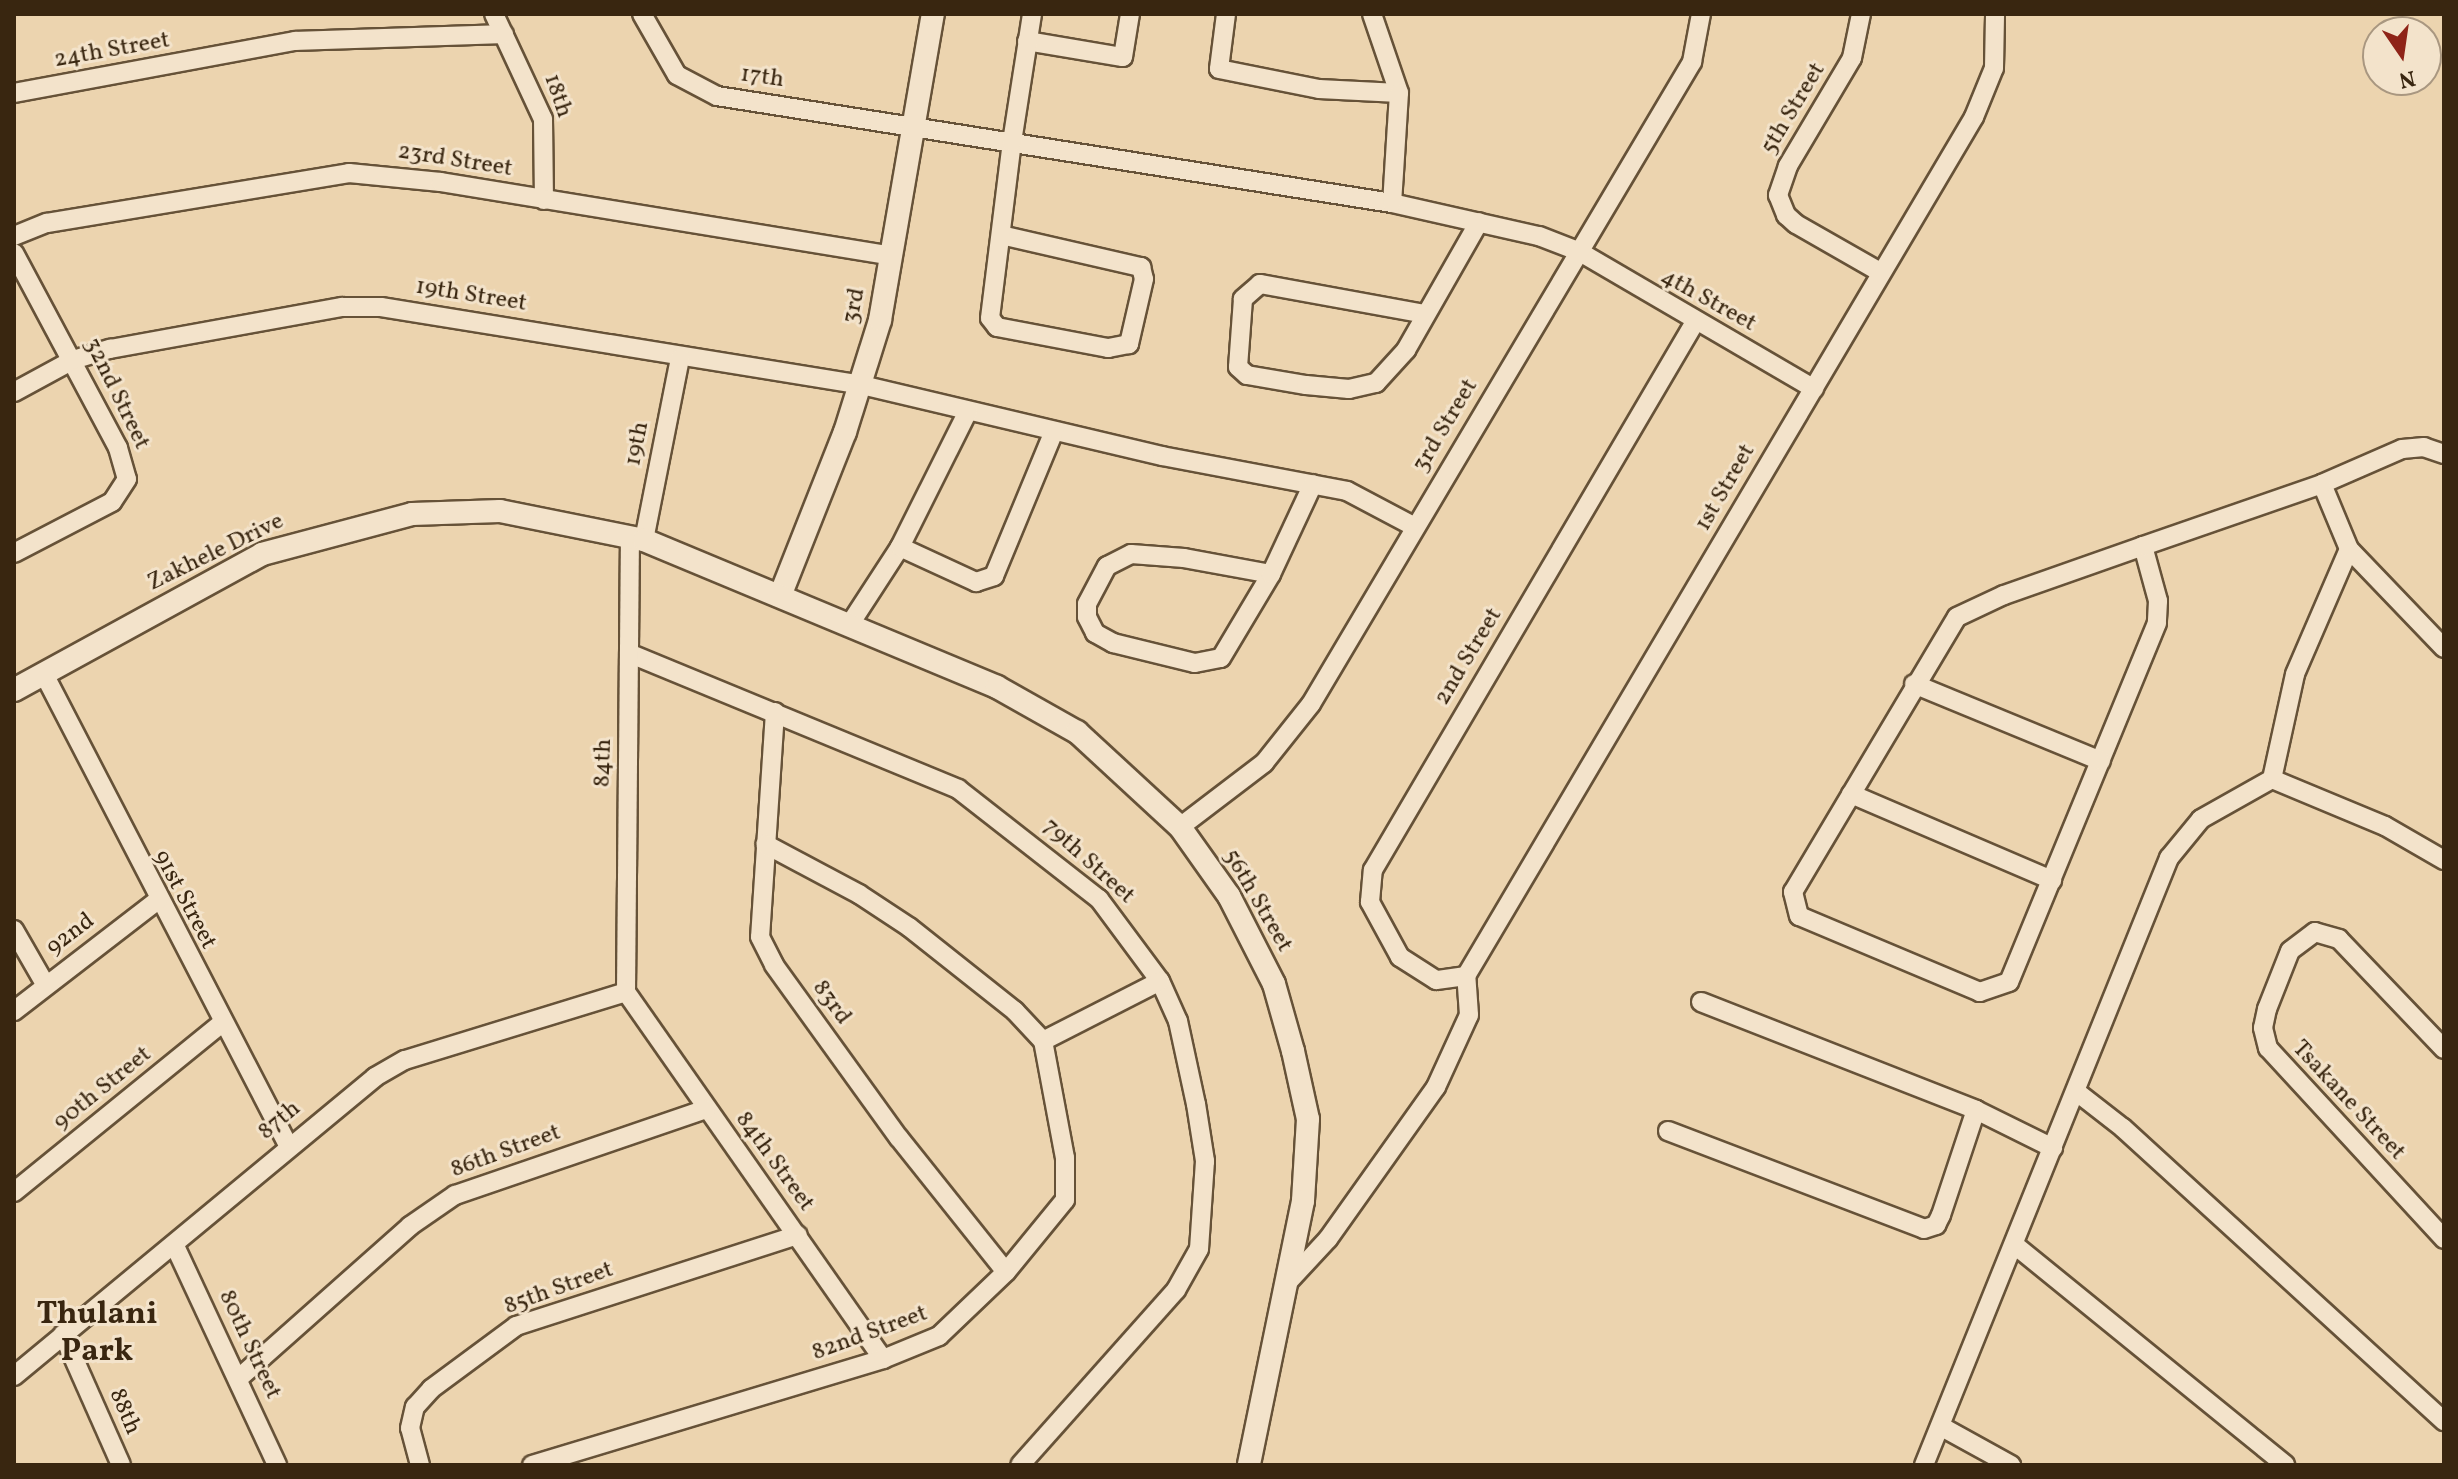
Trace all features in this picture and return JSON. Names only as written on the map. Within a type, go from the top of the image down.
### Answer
[{"type":"street","name":"18th","points":[[494,14],[543,119],[544,200]]},
{"type":"street","name":"17th","points":[[642,14],[670,66],[687,85],[717,96],[915,124],[1392,203]]},
{"type":"street","name":"3rd","points":[[780,596],[862,385],[891,256],[933,14]]},
{"type":"street","points":[[1001,235],[1141,267],[1144,279],[1129,344],[1108,348],[994,325],[990,318],[1012,142],[1032,14]]},
{"type":"street","points":[[1027,41],[1123,57],[1130,14]]},
{"type":"street","points":[[1226,14],[1219,69],[1319,89],[1399,93]]},
{"type":"street","points":[[1372,14],[1399,93],[1392,203]]},
{"type":"street","name":"3rd Street","points":[[1180,827],[1264,763],[1298,724],[1692,62],[1701,14]]},
{"type":"street","name":"5th Street","points":[[1861,14],[1852,58],[1788,166],[1778,195],[1786,215],[1796,224],[1880,272]]},
{"type":"street","name":"1st Street","points":[[1466,976],[1814,389],[1988,88],[1995,14]]},
{"type":"street","name":"24th Street","points":[[14,93],[295,41],[504,34]]},
{"type":"street","name":"23rd Street","points":[[14,236],[47,223],[349,173],[544,200],[891,256]]},
{"type":"street","name":"4th Street","points":[[1392,203],[1479,222],[1580,252],[1814,389]]},
{"type":"street","points":[[1425,314],[1260,284],[1243,299],[1238,367],[1256,378],[1364,387],[1397,363],[1479,222]]},
{"type":"street","name":"32nd Street","points":[[14,253],[126,465],[127,479],[112,502],[14,553]]},
{"type":"street","name":"19th Street","points":[[14,392],[73,360],[342,307],[468,319],[680,358],[862,385],[1054,431],[1347,491],[1415,527]]},
{"type":"street","name":"2nd Street","points":[[1466,976],[1436,980],[1400,957],[1370,902],[1373,870],[1695,322]]},
{"type":"street","name":"19th","points":[[637,538],[680,358]]},
{"type":"street","points":[[850,624],[900,547],[968,411]]},
{"type":"street","points":[[900,547],[976,582],[994,576],[1054,431]]},
{"type":"street","points":[[2143,546],[2158,618],[2013,977],[1992,991],[1980,992],[1810,925],[1795,910],[1793,892],[1943,632],[1967,610],[2143,546],[2322,484],[2402,449],[2424,447],[2444,454]]},
{"type":"street","points":[[1271,574],[1184,558],[1124,556],[1107,566],[1087,604],[1089,625],[1113,643],[1213,663],[1233,647],[1271,574],[1313,484]]},
{"type":"street","points":[[2322,484],[2349,549],[2444,648]]},
{"type":"street","name":"Zakhele Drive","points":[[14,690],[262,554],[412,514],[500,511],[637,538],[780,596]]},
{"type":"street","name":"84th","points":[[626,992],[631,654],[637,538]]},
{"type":"street","points":[[1924,1465],[2078,1093],[2148,906],[2179,842],[2201,819],[2272,779],[2295,674],[2349,549]]},
{"type":"street","name":"56th Street","points":[[780,596],[850,624],[1045,712],[1096,747],[1180,827],[1255,941],[1293,1051],[1308,1119],[1303,1201],[1290,1280],[1249,1465]]},
{"type":"street","name":"79th Street","points":[[631,654],[958,789],[986,807],[1099,899],[1160,981],[1189,1059],[1200,1133],[1205,1213],[1199,1249],[1176,1290],[1020,1465]]},
{"type":"street","name":"91st Street","points":[[44,674],[158,900],[288,1145]]},
{"type":"street","points":[[1914,684],[2101,761]]},
{"type":"street","name":"83rd","points":[[775,712],[757,924],[774,965],[899,1138],[1006,1272]]},
{"type":"street","points":[[2272,779],[2385,826],[2444,860]]},
{"type":"street","points":[[1851,794],[2052,880]]},
{"type":"street","points":[[765,844],[859,894],[909,927],[1015,1011],[1043,1041],[1160,981]]},
{"type":"street","name":"92nd","points":[[14,1011],[45,984],[158,900]]},
{"type":"street","points":[[14,930],[45,984]]},
{"type":"street","name":"Tsakane Street","points":[[2444,1049],[2339,939],[2315,932],[2290,951],[2267,1009],[2263,1028],[2268,1048],[2444,1239]]},
{"type":"street","points":[[1290,1280],[1328,1239],[1436,1087],[1467,1021],[1466,976]]},
{"type":"street","name":"84th Street","points":[[626,992],[883,1359]]},
{"type":"street","name":"87th","points":[[14,1376],[175,1246],[288,1145],[356,1090],[405,1060],[626,992]]},
{"type":"street","points":[[1701,1002],[1976,1110],[2053,1148]]},
{"type":"street","name":"90th Street","points":[[14,1192],[222,1023]]},
{"type":"street","name":"82nd Street","points":[[532,1465],[883,1359],[953,1327],[1059,1211],[1068,1190],[1043,1041]]},
{"type":"street","points":[[2078,1093],[2123,1128],[2444,1421]]},
{"type":"street","name":"86th Street","points":[[239,1378],[410,1226],[455,1195],[706,1109]]},
{"type":"street","points":[[1668,1131],[1924,1229],[1936,1225],[1941,1215],[1976,1110]]},
{"type":"street","name":"85th Street","points":[[420,1465],[410,1428],[415,1407],[453,1371],[516,1326],[798,1235]]},
{"type":"street","name":"80th Street","points":[[175,1246],[277,1465]]},
{"type":"street","points":[[2016,1246],[2285,1465]]},
{"type":"street","name":"88th","points":[[63,1334],[121,1465]]},
{"type":"street","points":[[1942,1427],[2011,1465]]},
{"type":"district","name":"Thulani Park","points":[[97,1334]]}]
